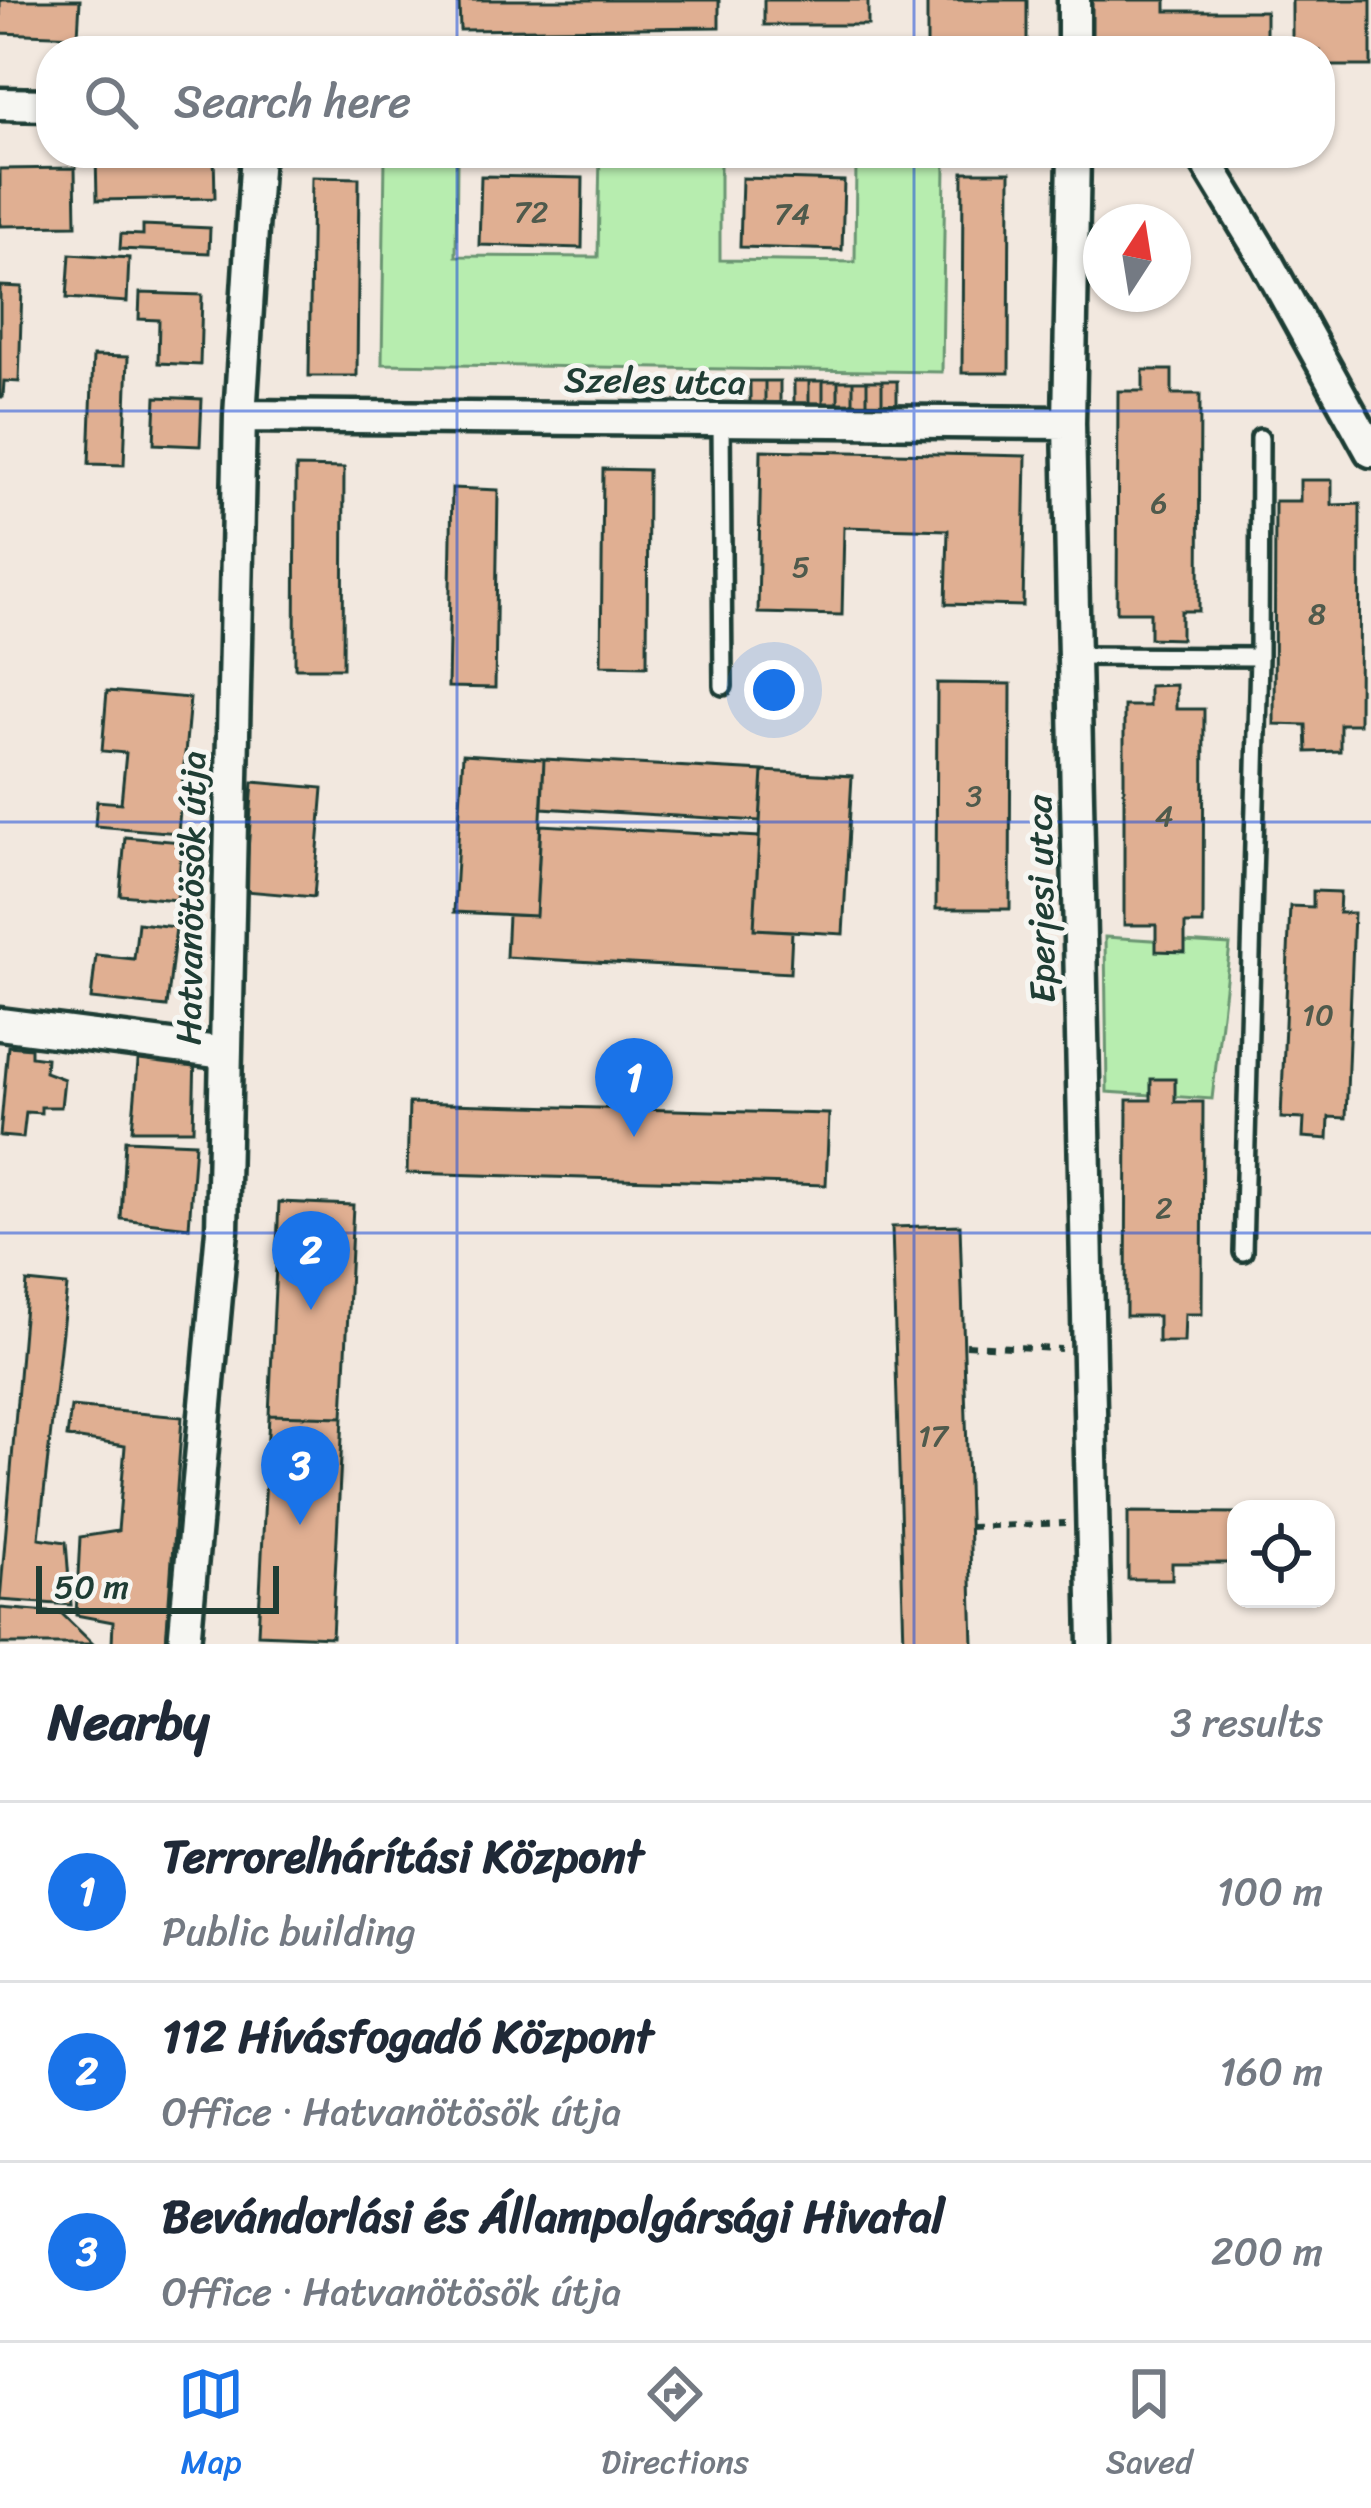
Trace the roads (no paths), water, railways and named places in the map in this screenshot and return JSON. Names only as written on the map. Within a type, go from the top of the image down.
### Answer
[{"type":"street","points":[[1074,0],[1074,36]]},
{"type":"street","points":[[0,104],[36,105]]},
{"type":"street","name":"Hatvanötösök útja","points":[[184,1644],[222,1230],[240,416],[256,168]]},
{"type":"street","name":"Eperjesi utca","points":[[1073,168],[1069,423],[1095,1644]]},
{"type":"street","points":[[1210,168],[1371,451]]},
{"type":"street","name":"Szeles utca","points":[[240,416],[1069,423]]},
{"type":"street","points":[[0,1024],[225,1053]]},
{"type":"lane","points":[[721,420],[723,686]]},
{"type":"lane","points":[[1243,1252],[1260,438]]},
{"type":"lane","points":[[1074,656],[1259,657]]},
{"type":"place","name":"Terrorelhárítási Központ","points":[[634,1137]]},
{"type":"place","name":"112 Hívásfogadó Központ","points":[[311,1310]]},
{"type":"place","name":"Bevándorlási és Állampolgársági Hivatal","points":[[300,1525]]}]
